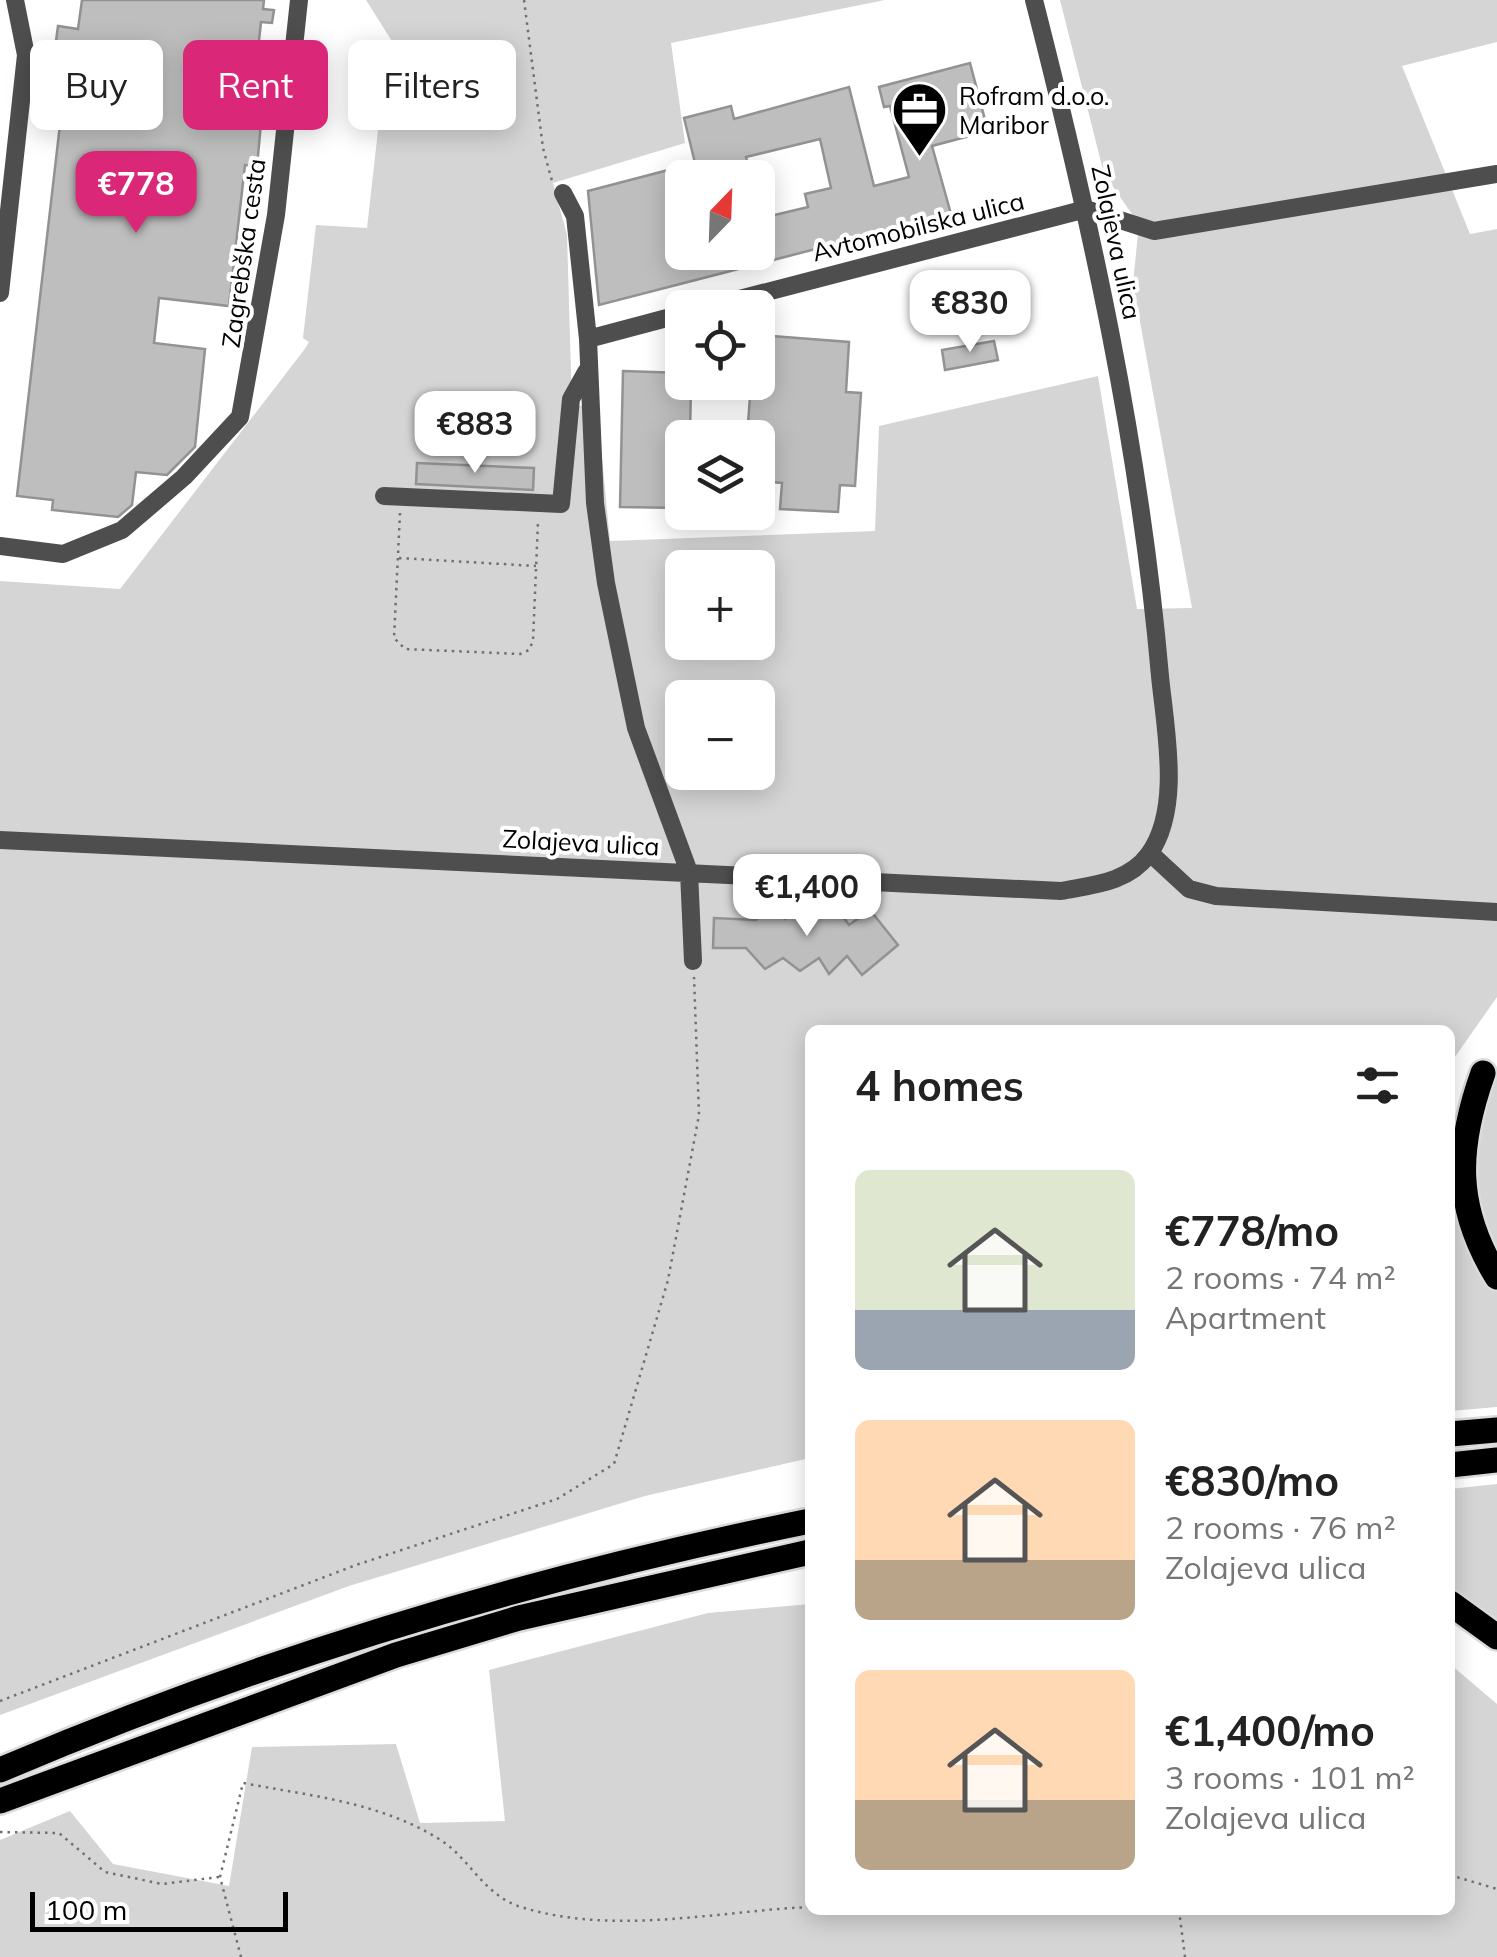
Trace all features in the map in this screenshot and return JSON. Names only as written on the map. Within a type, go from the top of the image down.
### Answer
[{"type":"highway","points":[[1455,1115],[1497,1051]]},
{"type":"highway","points":[[1483,1073],[1463,1139],[1462,1181],[1481,1249],[1497,1278]]},
{"type":"highway","points":[[1455,1434],[1497,1430]]},
{"type":"highway","points":[[1455,1464],[1497,1460]]},
{"type":"highway","points":[[0,1770],[326,1646],[654,1552],[805,1522]]},
{"type":"highway","points":[[0,1801],[396,1655],[520,1618],[805,1553]]},
{"type":"highway","points":[[1455,1606],[1497,1637]]},
{"type":"street","points":[[0,294],[26,55],[15,0]]},
{"type":"street","name":"Zagrebška cesta","points":[[0,546],[63,554],[122,530],[184,478],[240,418],[248,393],[276,215],[299,0]]},
{"type":"street","name":"Zolajeva ulica","points":[[0,840],[1060,891],[1110,882],[1150,853],[1166,798],[1166,744],[1140,492],[1086,209],[1034,0]]},
{"type":"street","points":[[1086,209],[1154,231],[1497,174]]},
{"type":"street","points":[[562,193],[575,216],[588,339],[595,503],[606,583],[636,728],[689,872],[694,961]]},
{"type":"street","name":"Avtomobilska ulica","points":[[774,290],[1086,209]]},
{"type":"street","points":[[588,339],[665,319]]},
{"type":"street","points":[[393,496],[561,504],[572,399],[588,367]]},
{"type":"street","points":[[1150,853],[1190,889],[1216,896],[1497,912]]},
{"type":"path","points":[[524,0],[543,148],[551,180],[562,193]]},
{"type":"path","points":[[393,496],[398,558],[394,638],[405,648],[520,654],[529,650],[539,503]]},
{"type":"path","points":[[398,558],[536,566]]},
{"type":"path","points":[[0,1701],[356,1565],[557,1499],[614,1464],[668,1280],[700,1115],[694,961]]},
{"type":"path","points":[[240,1957],[220,1876],[242,1783],[382,1809],[444,1842],[487,1888],[520,1907],[626,1922],[805,1906]]},
{"type":"path","points":[[0,1832],[58,1833],[105,1872],[162,1884],[220,1876]]},
{"type":"path","points":[[1455,1876],[1497,1889]]},
{"type":"path","points":[[1180,1915],[1185,1957]]},
{"type":"shaded area","points":[[366,0],[885,0],[671,43],[685,143],[553,183],[567,235],[572,406],[597,405],[610,541],[875,531],[879,426],[1098,376],[1137,609],[1192,608],[1133,283],[1139,224],[1104,174],[1060,0],[1497,0],[1497,42],[1402,66],[1470,234],[1497,229],[1497,997],[1455,1057],[1455,1025],[805,1025],[805,1459],[645,1496],[349,1586],[0,1715],[0,581],[120,589],[309,342],[303,338],[316,225],[367,228],[378,130],[516,130],[516,40],[391,40]]},
{"type":"shaded area","points":[[1497,1071],[1497,1262],[1468,1180],[1489,1080]]},
{"type":"shaded area","points":[[1461,1122],[1467,1242],[1497,1292],[1497,1407],[1455,1411],[1455,1131]]},
{"type":"shaded area","points":[[1497,1484],[1497,1629],[1455,1596],[1455,1488]]},
{"type":"shaded area","points":[[805,1604],[805,1915],[1455,1915],[1455,1668],[1497,1704],[1497,1957],[0,1957],[0,1840],[70,1811],[113,1864],[229,1886],[252,1747],[396,1744],[420,1823],[505,1821],[489,1670],[708,1613]]},
{"type":"building","points":[[82,0],[264,0],[263,9],[274,10],[272,23],[261,22],[259,40],[183,40],[183,130],[260,130],[257,166],[245,165],[229,306],[159,298],[154,343],[205,349],[195,447],[167,475],[136,472],[132,505],[118,517],[52,510],[53,500],[17,496],[59,130],[163,130],[163,40],[56,40],[58,26],[78,29]]},
{"type":"building","points":[[970,63],[988,131],[932,146],[951,214],[775,260],[775,215],[808,207],[805,194],[831,188],[820,139],[746,157],[747,160],[694,160],[684,118],[731,106],[734,119],[849,87],[874,186],[909,177],[890,106],[884,107],[879,87]]},
{"type":"building","points":[[665,171],[665,270],[734,270],[599,305],[588,191]]},
{"type":"building","points":[[775,336],[849,342],[846,392],[861,393],[855,486],[840,485],[838,512],[780,509],[782,483],[775,482],[775,420],[748,420],[750,400],[775,400]]},
{"type":"building","points":[[994,341],[998,360],[945,370],[942,350]]},
{"type":"building","points":[[623,371],[665,372],[665,400],[691,400],[690,420],[665,420],[665,508],[620,507]]},
{"type":"building","points":[[417,463],[534,468],[533,490],[416,484]]},
{"type":"building","points":[[771,905],[785,919],[803,905],[815,919],[837,908],[849,925],[870,910],[898,945],[862,975],[847,956],[829,974],[819,958],[800,971],[783,958],[765,969],[746,948],[713,948],[714,918],[756,920]]},
{"type":"place","name":"Rofram d.o.o. Maribor","points":[[920,158]]}]
